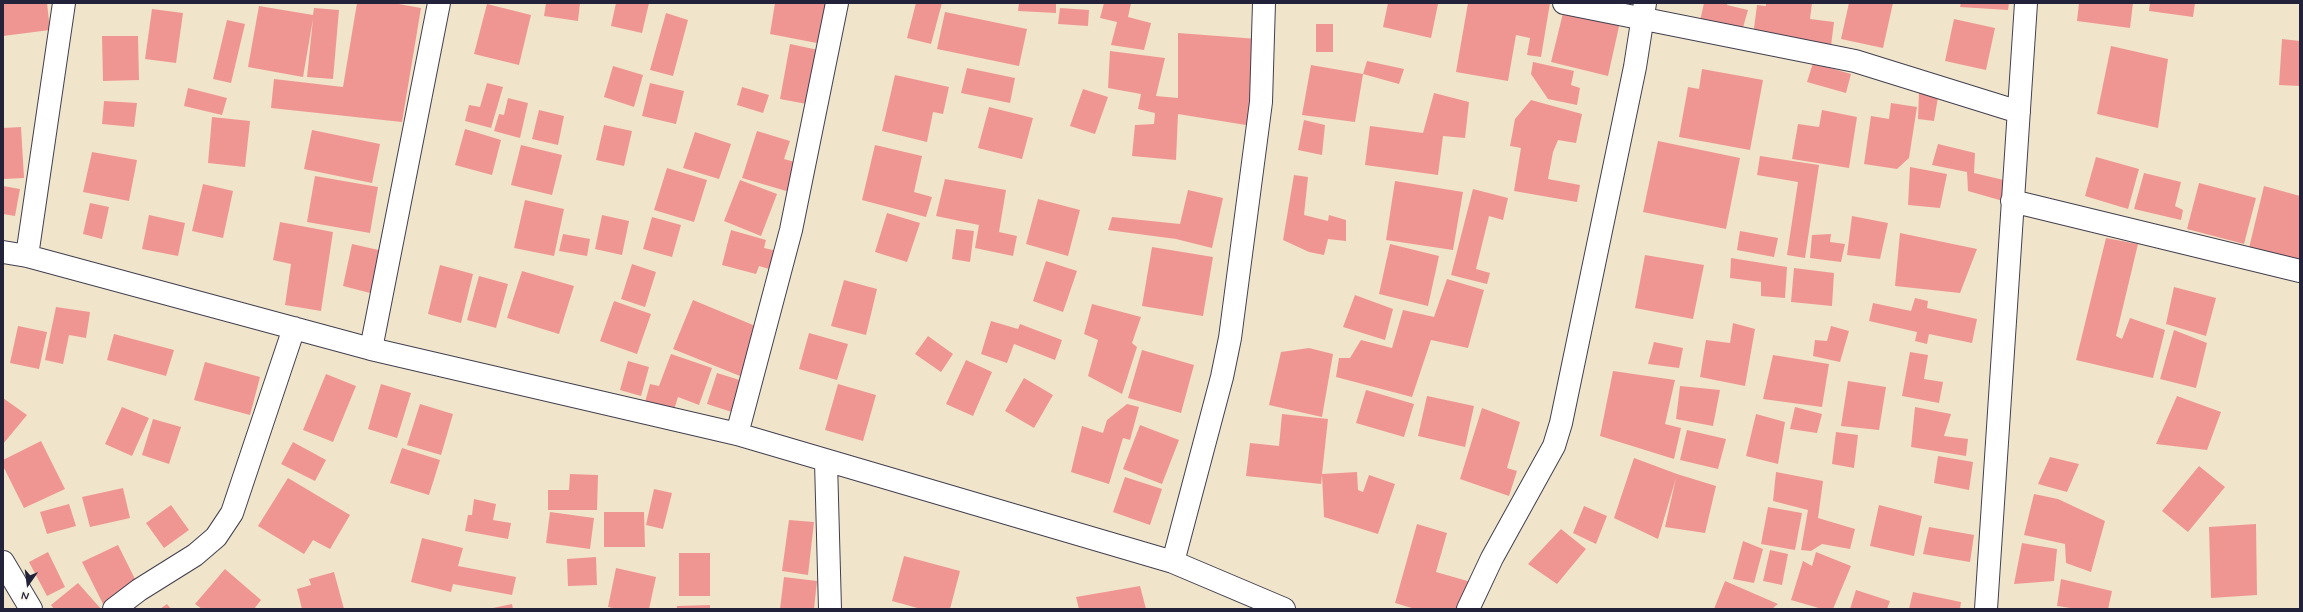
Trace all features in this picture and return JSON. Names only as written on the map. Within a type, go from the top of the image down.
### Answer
[{"type":"street","points":[[27,256],[64,3]]},
{"type":"street","points":[[371,349],[439,3]]},
{"type":"street","points":[[737,434],[791,230],[838,3]]},
{"type":"street","points":[[1173,562],[1222,377],[1230,338],[1261,102],[1264,3]]},
{"type":"street","points":[[1564,3],[1644,11],[1855,61],[2019,112]]},
{"type":"street","points":[[1986,609],[2026,3]]},
{"type":"street","points":[[1468,609],[1492,558],[1554,446],[1561,423],[1635,67],[1644,11]]},
{"type":"street","points":[[2012,201],[2300,271]]},
{"type":"street","points":[[3,252],[27,256],[371,349],[737,434],[826,462],[1173,562],[1284,609]]},
{"type":"street","points":[[114,609],[139,590],[195,555],[216,537],[232,513],[294,328]]},
{"type":"street","points":[[826,462],[830,609]]},
{"type":"street","points":[[3,562],[31,609]]},
{"type":"building","points":[[3,3],[47,3],[50,30],[3,36]]},
{"type":"building","points":[[357,3],[393,3],[421,8],[402,122],[271,108],[274,79],[343,87]]},
{"type":"building","points":[[546,3],[580,3],[578,21],[544,16]]},
{"type":"building","points":[[616,3],[649,3],[642,33],[611,26]]},
{"type":"building","points":[[775,3],[830,3],[822,44],[770,34]]},
{"type":"building","points":[[916,3],[942,3],[931,44],[907,38]]},
{"type":"building","points":[[1019,3],[1056,3],[1056,13],[1018,11]]},
{"type":"building","points":[[1104,3],[1131,3],[1128,17],[1151,23],[1144,50],[1111,45],[1117,22],[1100,18]]},
{"type":"building","points":[[1388,3],[1438,4],[1431,38],[1383,27]]},
{"type":"building","points":[[1468,3],[1550,3],[1541,57],[1527,55],[1530,38],[1516,35],[1508,81],[1456,72]]},
{"type":"building","points":[[1704,3],[1727,3],[1727,5],[1748,10],[1742,31],[1700,21]]},
{"type":"building","points":[[1766,3],[1812,3],[1810,19],[1834,22],[1831,46],[1753,36],[1757,5],[1766,6]]},
{"type":"building","points":[[1849,3],[1893,3],[1883,48],[1841,39]]},
{"type":"building","points":[[1961,3],[2009,3],[2008,10],[1960,7]]},
{"type":"building","points":[[2079,3],[2133,3],[2130,28],[2077,21]]},
{"type":"building","points":[[2150,3],[2195,3],[2193,17],[2149,11]]},
{"type":"building","points":[[487,4],[531,15],[519,65],[474,54]]},
{"type":"building","points":[[259,6],[313,15],[314,8],[339,10],[333,79],[307,77],[313,19],[303,77],[248,67]]},
{"type":"building","points":[[1060,8],[1089,10],[1088,26],[1058,24]]},
{"type":"building","points":[[152,9],[183,13],[176,63],[145,59]]},
{"type":"building","points":[[1564,9],[1620,22],[1608,76],[1551,62]]},
{"type":"building","points":[[945,12],[1027,29],[1019,66],[937,49]]},
{"type":"building","points":[[666,13],[688,20],[673,76],[650,70]]},
{"type":"building","points":[[1954,19],[1995,28],[1986,70],[1945,61]]},
{"type":"building","points":[[227,20],[245,24],[231,83],[213,79]]},
{"type":"building","points":[[1316,24],[1333,24],[1333,52],[1316,52]]},
{"type":"building","points":[[1178,33],[1258,39],[1258,127],[1178,114],[1176,160],[1132,156],[1135,125],[1154,124],[1155,113],[1138,109],[1141,94],[1108,88],[1110,51],[1165,58],[1156,96],[1178,98]]},
{"type":"building","points":[[102,36],[138,36],[139,80],[103,81]]},
{"type":"building","points":[[2282,39],[2300,41],[2300,86],[2279,85]]},
{"type":"building","points":[[790,44],[823,51],[812,105],[780,99]]},
{"type":"building","points":[[2111,46],[2168,59],[2158,128],[2097,114]]},
{"type":"building","points":[[1367,61],[1404,69],[1399,84],[1363,74]]},
{"type":"building","points":[[1533,62],[1574,71],[1571,85],[1580,88],[1577,105],[1548,99],[1531,74]]},
{"type":"building","points":[[1813,63],[1851,74],[1846,93],[1807,82]]},
{"type":"building","points":[[1311,65],[1363,74],[1355,122],[1302,115]]},
{"type":"building","points":[[613,66],[643,75],[634,107],[604,97]]},
{"type":"building","points":[[967,68],[1015,78],[1010,103],[961,93]]},
{"type":"building","points":[[1702,69],[1763,80],[1750,150],[1679,137],[1688,87],[1699,89]]},
{"type":"building","points":[[895,75],[949,87],[943,114],[933,112],[927,142],[882,131]]},
{"type":"building","points":[[487,83],[503,87],[491,128],[465,121],[469,105],[480,107]]},
{"type":"building","points":[[650,83],[684,91],[676,124],[642,116]]},
{"type":"building","points":[[742,87],[769,95],[763,113],[737,105]]},
{"type":"building","points":[[188,88],[227,98],[222,115],[184,106]]},
{"type":"building","points":[[1083,89],[1108,97],[1095,134],[1070,126]]},
{"type":"building","points":[[1919,92],[1938,97],[1934,121],[1918,119]]},
{"type":"building","points":[[1434,93],[1469,102],[1465,138],[1443,136],[1438,175],[1365,165],[1370,126],[1423,133]]},
{"type":"building","points":[[508,98],[528,103],[520,138],[494,131],[499,114],[504,115]]},
{"type":"building","points":[[1531,100],[1582,114],[1576,143],[1558,140],[1553,152],[1548,179],[1580,185],[1577,202],[1514,191],[1521,148],[1510,146],[1515,119]]},
{"type":"building","points":[[104,101],[137,103],[134,127],[102,124]]},
{"type":"building","points":[[1891,103],[1917,107],[1909,158],[1897,169],[1864,164],[1871,116],[1889,119]]},
{"type":"building","points":[[989,107],[1033,118],[1022,159],[978,148]]},
{"type":"building","points":[[539,110],[564,116],[558,145],[532,139]]},
{"type":"building","points":[[1822,110],[1857,117],[1849,168],[1792,159],[1798,124],[1819,127]]},
{"type":"building","points":[[212,117],[250,121],[245,167],[208,163]]},
{"type":"building","points":[[1304,120],[1325,125],[1322,155],[1298,150]]},
{"type":"building","points":[[604,125],[632,131],[624,166],[596,160]]},
{"type":"building","points":[[21,127],[24,178],[3,179],[3,128]]},
{"type":"building","points":[[465,129],[501,140],[492,175],[455,165]]},
{"type":"building","points":[[312,130],[380,144],[372,183],[304,169]]},
{"type":"building","points":[[757,131],[790,141],[784,159],[802,164],[793,193],[742,178]]},
{"type":"building","points":[[695,132],[731,144],[719,179],[683,168]]},
{"type":"building","points":[[1658,141],[1740,158],[1726,229],[1643,212]]},
{"type":"building","points":[[1938,144],[1975,153],[1974,173],[2008,181],[2003,201],[1968,191],[1967,172],[1932,165]]},
{"type":"building","points":[[521,145],[562,155],[552,195],[511,185]]},
{"type":"building","points":[[875,145],[922,156],[914,192],[932,197],[926,217],[862,200]]},
{"type":"building","points":[[92,152],[137,160],[129,201],[83,192]]},
{"type":"building","points":[[1760,156],[1819,165],[1805,258],[1787,255],[1798,182],[1757,175]]},
{"type":"building","points":[[2096,157],[2139,169],[2128,209],[2085,196]]},
{"type":"building","points":[[1910,167],[1947,174],[1940,208],[1908,205]]},
{"type":"building","points":[[667,168],[707,180],[694,222],[654,210]]},
{"type":"building","points":[[2144,173],[2181,182],[2175,206],[2183,210],[2181,220],[2134,209]]},
{"type":"building","points":[[1294,175],[1308,177],[1304,215],[1328,221],[1329,215],[1346,220],[1346,241],[1328,239],[1324,255],[1309,252],[1283,240]]},
{"type":"building","points":[[315,176],[378,187],[370,233],[307,222]]},
{"type":"building","points":[[945,179],[1006,190],[999,232],[1017,236],[1013,256],[975,248],[979,225],[936,216]]},
{"type":"building","points":[[740,180],[777,194],[761,236],[724,221]]},
{"type":"building","points":[[1395,181],[1463,192],[1453,250],[1386,240]]},
{"type":"building","points":[[2199,183],[2256,198],[2244,244],[2187,229]]},
{"type":"building","points":[[203,184],[233,191],[223,238],[192,231]]},
{"type":"building","points":[[3,186],[20,189],[15,216],[3,214]]},
{"type":"building","points":[[2264,186],[2300,196],[2300,261],[2249,248]]},
{"type":"building","points":[[1473,189],[1508,198],[1503,220],[1489,216],[1476,269],[1490,273],[1487,284],[1451,275]]},
{"type":"building","points":[[1188,190],[1223,198],[1212,248],[1176,239],[1108,230],[1112,217],[1180,224]]},
{"type":"building","points":[[1038,199],[1080,210],[1068,256],[1026,244]]},
{"type":"building","points":[[525,200],[564,209],[554,256],[514,248]]},
{"type":"building","points":[[90,203],[109,207],[102,239],[83,234]]},
{"type":"building","points":[[887,213],[920,223],[907,262],[875,252]]},
{"type":"building","points":[[149,215],[185,223],[178,256],[142,249]]},
{"type":"building","points":[[602,215],[629,221],[622,255],[595,249]]},
{"type":"building","points":[[1852,216],[1888,223],[1880,259],[1847,255]]},
{"type":"building","points":[[652,217],[681,225],[672,257],[643,249]]},
{"type":"building","points":[[280,222],[333,232],[321,311],[285,305],[291,264],[273,260]]},
{"type":"building","points":[[956,229],[974,231],[970,262],[952,259]]},
{"type":"building","points":[[731,230],[766,240],[764,248],[782,252],[776,271],[759,266],[756,274],[722,265]]},
{"type":"building","points":[[1740,231],[1778,238],[1774,257],[1737,250]]},
{"type":"building","points":[[1900,233],[1977,249],[1960,293],[1895,286]]},
{"type":"building","points":[[563,234],[590,239],[587,256],[559,251]]},
{"type":"building","points":[[1831,234],[1830,242],[1845,244],[1841,262],[1810,258],[1812,235]]},
{"type":"building","points":[[2106,238],[2138,244],[2116,336],[2122,339],[2130,318],[2165,330],[2153,378],[2076,360]]},
{"type":"building","points":[[352,244],[383,251],[374,294],[343,286]]},
{"type":"building","points":[[1390,244],[1439,256],[1428,306],[1379,294]]},
{"type":"building","points":[[1152,247],[1213,257],[1203,316],[1142,306]]},
{"type":"building","points":[[1645,255],[1704,265],[1693,319],[1635,308]]},
{"type":"building","points":[[1731,258],[1787,267],[1785,298],[1761,296],[1761,282],[1730,278]]},
{"type":"building","points":[[1046,261],[1077,271],[1063,312],[1033,301]]},
{"type":"building","points":[[632,264],[656,272],[645,307],[621,299]]},
{"type":"building","points":[[440,265],[473,274],[461,323],[428,314]]},
{"type":"building","points":[[1794,268],[1834,273],[1832,306],[1791,302]]},
{"type":"building","points":[[522,271],[574,286],[559,334],[507,318]]},
{"type":"building","points":[[479,276],[508,284],[496,328],[467,320]]},
{"type":"building","points":[[1447,279],[1484,290],[1468,348],[1431,340],[1412,397],[1336,377],[1339,358],[1350,358],[1361,340],[1392,348],[1403,310],[1434,317]]},
{"type":"building","points":[[844,280],[877,289],[866,335],[831,326]]},
{"type":"building","points":[[2174,287],[2216,298],[2206,336],[2166,324]]},
{"type":"building","points":[[1355,295],[1393,309],[1385,340],[1343,327]]},
{"type":"building","points":[[1915,298],[1928,301],[1927,308],[1977,319],[1972,343],[1929,334],[1927,344],[1915,341],[1917,332],[1869,321],[1873,303],[1911,311]]},
{"type":"building","points":[[693,300],[765,330],[745,378],[673,349]]},
{"type":"building","points":[[614,301],[651,314],[637,354],[600,341]]},
{"type":"building","points":[[1092,304],[1141,317],[1132,343],[1137,347],[1122,394],[1088,376],[1098,340],[1084,334]]},
{"type":"building","points":[[56,307],[90,312],[86,338],[69,335],[63,364],[45,360]]},
{"type":"building","points":[[991,321],[1018,329],[1020,324],[1062,340],[1055,360],[1014,344],[1007,363],[981,354]]},
{"type":"building","points":[[1733,323],[1755,329],[1745,386],[1700,377],[1706,340],[1730,343]]},
{"type":"building","points":[[18,326],[47,332],[39,369],[10,363]]},
{"type":"building","points":[[1831,326],[1849,331],[1840,362],[1813,356],[1815,340],[1827,341]]},
{"type":"building","points":[[2174,330],[2207,343],[2196,388],[2160,379]]},
{"type":"building","points":[[809,333],[848,344],[837,380],[799,369]]},
{"type":"building","points":[[114,334],[174,350],[166,376],[107,360]]},
{"type":"building","points":[[928,336],[953,354],[941,372],[915,354]]},
{"type":"building","points":[[1654,342],[1683,348],[1679,368],[1648,364]]},
{"type":"building","points":[[1309,348],[1333,354],[1322,417],[1269,405],[1281,352]]},
{"type":"building","points":[[1142,350],[1194,365],[1181,413],[1128,398]]},
{"type":"building","points":[[1910,352],[1928,355],[1924,379],[1943,382],[1939,403],[1902,396]]},
{"type":"building","points":[[671,354],[712,368],[699,405],[678,397],[673,413],[644,406],[650,384],[659,386]]},
{"type":"building","points":[[1773,355],[1829,364],[1822,407],[1763,399]]},
{"type":"building","points":[[966,360],[992,372],[973,416],[946,404]]},
{"type":"building","points":[[628,361],[649,367],[641,396],[620,390]]},
{"type":"building","points":[[205,362],[260,377],[250,415],[194,400]]},
{"type":"building","points":[[1613,371],[1675,380],[1665,424],[1681,428],[1674,459],[1600,436]]},
{"type":"building","points":[[717,373],[746,382],[735,413],[707,404]]},
{"type":"building","points":[[326,374],[356,386],[333,442],[303,430]]},
{"type":"building","points":[[1024,378],[1053,395],[1034,428],[1005,411]]},
{"type":"building","points":[[1848,381],[1886,387],[1879,430],[1841,426]]},
{"type":"building","points":[[381,384],[411,393],[397,438],[368,429]]},
{"type":"building","points":[[838,384],[876,395],[863,441],[825,430]]},
{"type":"building","points":[[1680,386],[1720,390],[1713,426],[1676,419]]},
{"type":"building","points":[[1366,390],[1414,404],[1404,437],[1356,423]]},
{"type":"building","points":[[1427,396],[1474,406],[1465,447],[1418,436]]},
{"type":"building","points":[[2177,396],[2221,412],[2207,450],[2156,444]]},
{"type":"building","points":[[3,398],[27,415],[3,444]]},
{"type":"building","points":[[420,404],[453,414],[441,455],[407,445]]},
{"type":"building","points":[[1127,404],[1139,407],[1130,440],[1123,438],[1109,484],[1071,472],[1082,426],[1103,433],[1107,420]]},
{"type":"building","points":[[122,407],[149,418],[132,456],[105,444]]},
{"type":"building","points":[[1795,407],[1822,414],[1817,433],[1790,429]]},
{"type":"building","points":[[1915,407],[1951,414],[1944,436],[1968,439],[1966,456],[1911,447]]},
{"type":"building","points":[[1482,408],[1520,422],[1507,468],[1517,471],[1509,496],[1460,479]]},
{"type":"building","points":[[1282,414],[1328,419],[1322,474],[1357,472],[1358,490],[1363,492],[1369,475],[1395,484],[1378,534],[1324,517],[1322,475],[1321,484],[1246,476],[1250,443],[1279,446]]},
{"type":"building","points":[[1756,414],[1785,422],[1778,464],[1746,456]]},
{"type":"building","points":[[153,419],[181,427],[169,464],[142,455]]},
{"type":"building","points":[[1140,425],[1179,440],[1162,484],[1123,469]]},
{"type":"building","points":[[1687,430],[1726,439],[1718,469],[1680,460]]},
{"type":"building","points":[[1836,432],[1858,435],[1854,468],[1832,464]]},
{"type":"building","points":[[41,441],[65,489],[24,508],[3,466],[3,460]]},
{"type":"building","points":[[293,442],[326,460],[315,481],[281,464]]},
{"type":"building","points":[[402,448],[440,460],[429,495],[390,483]]},
{"type":"building","points":[[1938,456],[1973,462],[1969,490],[1934,483]]},
{"type":"building","points":[[2050,457],[2079,464],[2067,492],[2038,484]]},
{"type":"building","points":[[1634,458],[1677,474],[1716,486],[1705,533],[1665,527],[1676,478],[1658,539],[1614,518]]},
{"type":"building","points":[[2199,466],[2225,487],[2188,532],[2162,511]]},
{"type":"building","points":[[1776,472],[1823,481],[1818,518],[1855,529],[1850,549],[1822,544],[1811,551],[1801,550],[1808,510],[1773,501]]},
{"type":"building","points":[[570,474],[598,475],[597,510],[548,510],[548,490],[569,490]]},
{"type":"building","points":[[1125,477],[1162,489],[1150,525],[1113,512]]},
{"type":"building","points":[[288,478],[350,515],[330,549],[313,540],[304,554],[258,526]]},
{"type":"building","points":[[123,488],[130,518],[90,527],[82,497]]},
{"type":"building","points":[[654,489],[672,493],[663,529],[646,525]]},
{"type":"building","points":[[2034,494],[2058,499],[2105,521],[2091,572],[2066,563],[2065,544],[2024,535]]},
{"type":"building","points":[[474,499],[496,504],[493,520],[511,523],[508,539],[465,531],[468,515],[472,515]]},
{"type":"building","points":[[69,504],[76,526],[47,534],[40,512]]},
{"type":"building","points":[[171,505],[189,530],[164,548],[146,523]]},
{"type":"building","points":[[1879,505],[1922,516],[1914,556],[1870,546]]},
{"type":"building","points":[[1584,506],[1607,516],[1596,544],[1573,533]]},
{"type":"building","points":[[1768,507],[1802,513],[1795,550],[1761,544]]},
{"type":"building","points":[[550,512],[594,518],[590,549],[546,543]]},
{"type":"building","points":[[604,512],[644,512],[645,547],[604,547]]},
{"type":"building","points":[[789,520],[814,522],[808,575],[782,571]]},
{"type":"building","points":[[1417,524],[1447,533],[1436,572],[1471,582],[1464,609],[1415,609],[1395,603]]},
{"type":"building","points":[[2256,524],[2257,595],[2211,598],[2209,527]]},
{"type":"building","points":[[1929,527],[1974,535],[1970,562],[1923,554]]},
{"type":"building","points":[[1561,529],[1586,549],[1557,584],[1528,564]]},
{"type":"building","points":[[422,538],[463,548],[458,566],[516,577],[512,595],[453,584],[451,592],[411,582]]},
{"type":"building","points":[[1743,541],[1763,549],[1754,583],[1733,579]]},
{"type":"building","points":[[2022,543],[2057,549],[2054,581],[2014,584]]},
{"type":"building","points":[[118,545],[140,589],[104,606],[82,562]]},
{"type":"building","points":[[1770,550],[1788,554],[1782,585],[1763,581]]},
{"type":"building","points":[[48,552],[65,587],[47,596],[29,562]]},
{"type":"building","points":[[1816,552],[1851,566],[1833,609],[1822,609],[1791,600],[1803,561],[1812,566]]},
{"type":"building","points":[[679,553],[710,553],[710,596],[679,596]]},
{"type":"building","points":[[904,556],[960,571],[950,609],[921,609],[892,601]]},
{"type":"building","points":[[596,557],[597,585],[568,586],[567,559]]},
{"type":"building","points":[[616,568],[656,577],[649,609],[618,609],[608,607]]},
{"type":"building","points":[[225,569],[261,600],[254,609],[202,609],[195,604]]},
{"type":"building","points":[[334,572],[344,609],[302,609],[297,589],[311,585],[309,579]]},
{"type":"building","points":[[784,577],[817,581],[814,609],[780,609]]},
{"type":"building","points":[[2061,579],[2112,591],[2108,609],[2077,609],[2057,606]]},
{"type":"building","points":[[1725,581],[1778,604],[1772,609],[1714,609]]},
{"type":"building","points":[[78,583],[101,609],[54,609],[51,605]]},
{"type":"building","points":[[1140,586],[1146,609],[1079,609],[1076,597]]},
{"type":"building","points":[[1856,590],[1890,601],[1887,609],[1850,609]]},
{"type":"building","points":[[1913,592],[1961,602],[1960,609],[1909,609]]},
{"type":"building","points":[[167,604],[171,609],[160,609]]},
{"type":"building","points":[[512,604],[513,609],[493,609],[493,608]]},
{"type":"building","points":[[710,605],[710,609],[677,609],[677,606]]}]
